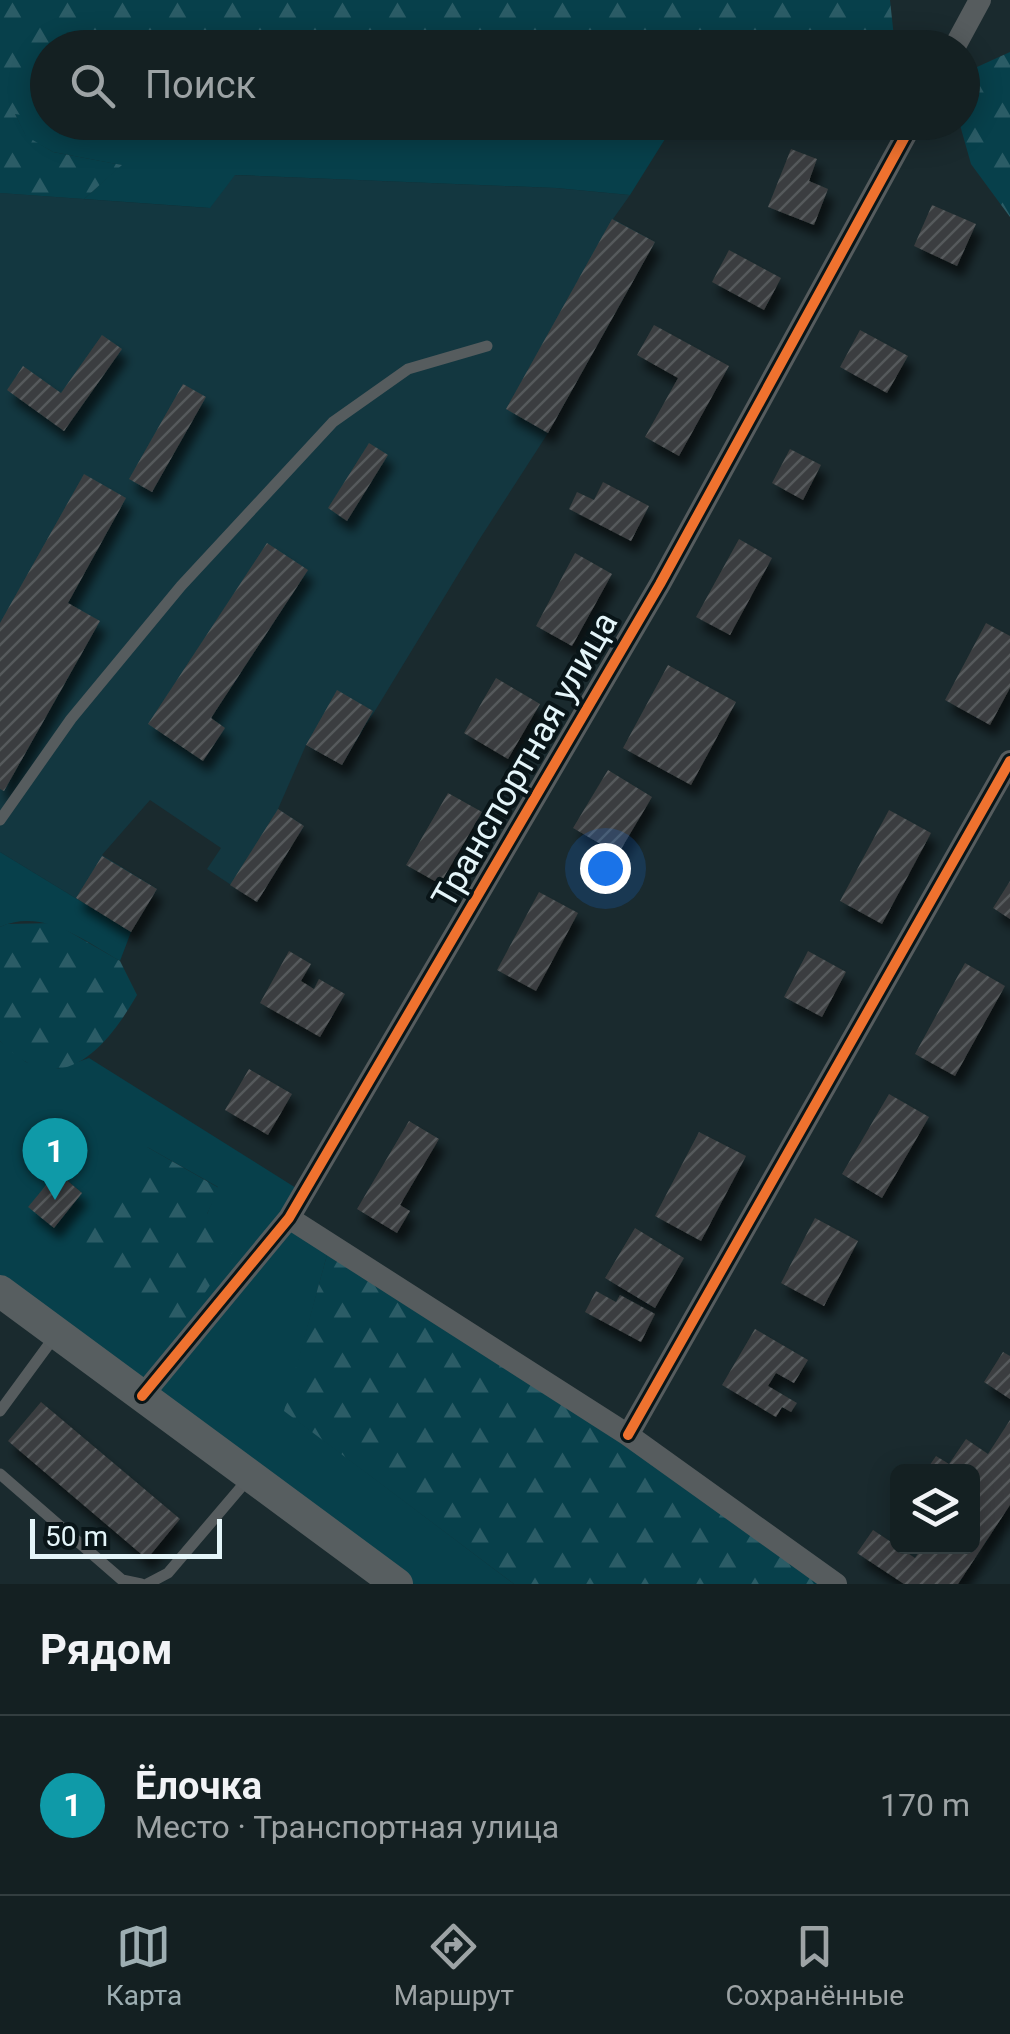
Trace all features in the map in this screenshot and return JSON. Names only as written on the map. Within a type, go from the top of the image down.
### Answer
[{"type":"main road","points":[[0,1291],[378,1575]]},
{"type":"street","points":[[964,30],[980,0]]},
{"type":"street","name":"Транспортная улица","points":[[142,1396],[290,1218],[660,584],[903,140]]},
{"type":"street","points":[[628,1435],[1010,761]]},
{"type":"street","points":[[290,1218],[628,1435],[836,1584]]},
{"type":"lane","points":[[0,820],[71,719],[181,586],[333,422],[408,370],[486,346]]},
{"type":"lane","points":[[0,1411],[57,1332]]},
{"type":"lane","points":[[0,1474],[122,1580],[144,1584],[168,1574],[250,1476]]},
{"type":"shaded area","points":[[234,175],[556,188],[630,195],[613,219],[655,242],[548,433],[342,765],[306,745],[278,809],[304,826],[257,902],[207,869],[221,848],[150,800],[102,855],[157,889],[131,932],[0,852],[0,193],[209,208]]},
{"type":"green space","points":[[0,0],[890,0],[893,30],[30,30],[30,116],[15,114],[26,136],[53,152],[122,165],[84,199],[0,193]]},
{"type":"green space","points":[[1010,52],[1010,217],[971,164],[964,140],[980,140],[980,66]]},
{"type":"green space","points":[[14,112],[30,115],[30,139]]},
{"type":"green space","points":[[31,140],[664,140],[630,195],[556,188],[235,175],[210,208],[84,199],[121,165],[53,152]]},
{"type":"green space","points":[[0,852],[131,932],[120,961],[78,936],[47,924],[16,922],[0,927]]},
{"type":"green space","points":[[54,923],[120,961],[137,995],[96,1050],[61,1068],[42,1068],[22,1059],[0,1041],[0,927]]},
{"type":"green space","points":[[0,1041],[26,1062],[58,1069],[89,1058],[304,1193],[290,1218],[330,1244],[285,1411],[514,1584],[397,1584],[0,1291]],"holes":[[[147,1147],[218,1187],[207,1214]],[[57,1172],[82,1193],[54,1227],[29,1207]]]},
{"type":"green space","points":[[147,1147],[219,1188],[207,1214],[240,1241],[181,1328],[77,1252]]},
{"type":"green space","points":[[330,1244],[836,1584],[514,1584],[284,1411]]},
{"type":"building","points":[[791,149],[817,159],[809,181],[828,189],[814,225],[768,207]]},
{"type":"building","points":[[932,205],[976,224],[957,266],[914,246]]},
{"type":"building","points":[[612,219],[655,242],[548,433],[506,409]]},
{"type":"building","points":[[729,250],[781,278],[764,310],[712,282]]},
{"type":"building","points":[[654,325],[729,366],[679,456],[645,437],[678,378],[637,355]]},
{"type":"building","points":[[860,330],[908,356],[887,393],[840,367]]},
{"type":"building","points":[[102,335],[122,349],[64,431],[7,390],[23,366],[61,393]]},
{"type":"building","points":[[183,384],[206,397],[152,492],[129,479]]},
{"type":"building","points":[[369,443],[388,455],[347,521],[328,508]]},
{"type":"building","points":[[790,449],[821,465],[803,500],[772,483]]},
{"type":"building","points":[[84,474],[126,498],[68,603],[100,621],[4,791],[0,789],[0,623]]},
{"type":"building","points":[[603,482],[649,506],[631,541],[569,509],[577,492],[594,500]]},
{"type":"building","points":[[739,539],[772,558],[730,635],[696,617]]},
{"type":"building","points":[[267,543],[308,570],[211,718],[225,728],[203,761],[148,724]]},
{"type":"building","points":[[575,553],[612,574],[572,646],[536,626]]},
{"type":"building","points":[[986,623],[1010,636],[1010,688],[990,725],[945,700]]},
{"type":"building","points":[[668,665],[736,702],[691,785],[623,748]]},
{"type":"building","points":[[496,678],[540,704],[508,759],[464,733]]},
{"type":"building","points":[[337,690],[373,711],[342,765],[306,745]]},
{"type":"building","points":[[608,770],[652,797],[618,854],[573,828]]},
{"type":"building","points":[[448,793],[482,812],[440,884],[406,865]]},
{"type":"building","points":[[278,809],[304,826],[257,902],[230,885]]},
{"type":"building","points":[[889,810],[931,833],[882,924],[840,901]]},
{"type":"building","points":[[102,856],[157,889],[131,932],[76,898]]},
{"type":"building","points":[[1010,881],[1010,919],[993,908]]},
{"type":"building","points":[[539,892],[578,913],[536,991],[497,970]]},
{"type":"building","points":[[289,951],[311,964],[301,981],[314,989],[319,979],[345,994],[320,1037],[260,1003]]},
{"type":"building","points":[[808,951],[846,972],[822,1017],[784,997]]},
{"type":"building","points":[[965,963],[1005,986],[955,1076],[915,1054]]},
{"type":"building","points":[[249,1069],[292,1094],[268,1135],[225,1110]]},
{"type":"building","points":[[889,1094],[929,1117],[882,1198],[842,1174]]},
{"type":"building","points":[[409,1121],[439,1139],[400,1205],[410,1211],[397,1233],[357,1209]]},
{"type":"building","points":[[699,1132],[746,1156],[701,1241],[655,1216]]},
{"type":"building","points":[[57,1172],[82,1193],[54,1228],[28,1207]]},
{"type":"building","points":[[815,1218],[858,1241],[824,1306],[781,1283]]},
{"type":"building","points":[[635,1228],[684,1258],[655,1308],[605,1278]]},
{"type":"building","points":[[596,1291],[616,1302],[620,1295],[655,1314],[641,1342],[585,1312]]},
{"type":"building","points":[[755,1329],[808,1360],[794,1383],[776,1373],[768,1386],[797,1403],[791,1412],[782,1407],[776,1417],[722,1385]]},
{"type":"building","points":[[1003,1352],[1010,1356],[1010,1399],[984,1382]]},
{"type":"building","points":[[41,1402],[180,1519],[147,1559],[8,1441]]},
{"type":"building","points":[[1010,1420],[1010,1505],[980,1551],[980,1464],[949,1464],[966,1439],[988,1454]]},
{"type":"building","points":[[936,1456],[949,1464],[930,1464]]},
{"type":"building","points":[[873,1530],[890,1541],[890,1554],[909,1554],[915,1558],[918,1554],[978,1554],[958,1584],[904,1584],[857,1553]]},
{"type":"cycle path","points":[[142,1396],[289,1218],[660,584],[903,140]]},
{"type":"cycle path","points":[[628,1435],[1010,761]]},
{"type":"place","name":"Ёлочка","points":[[55,1200]]}]
